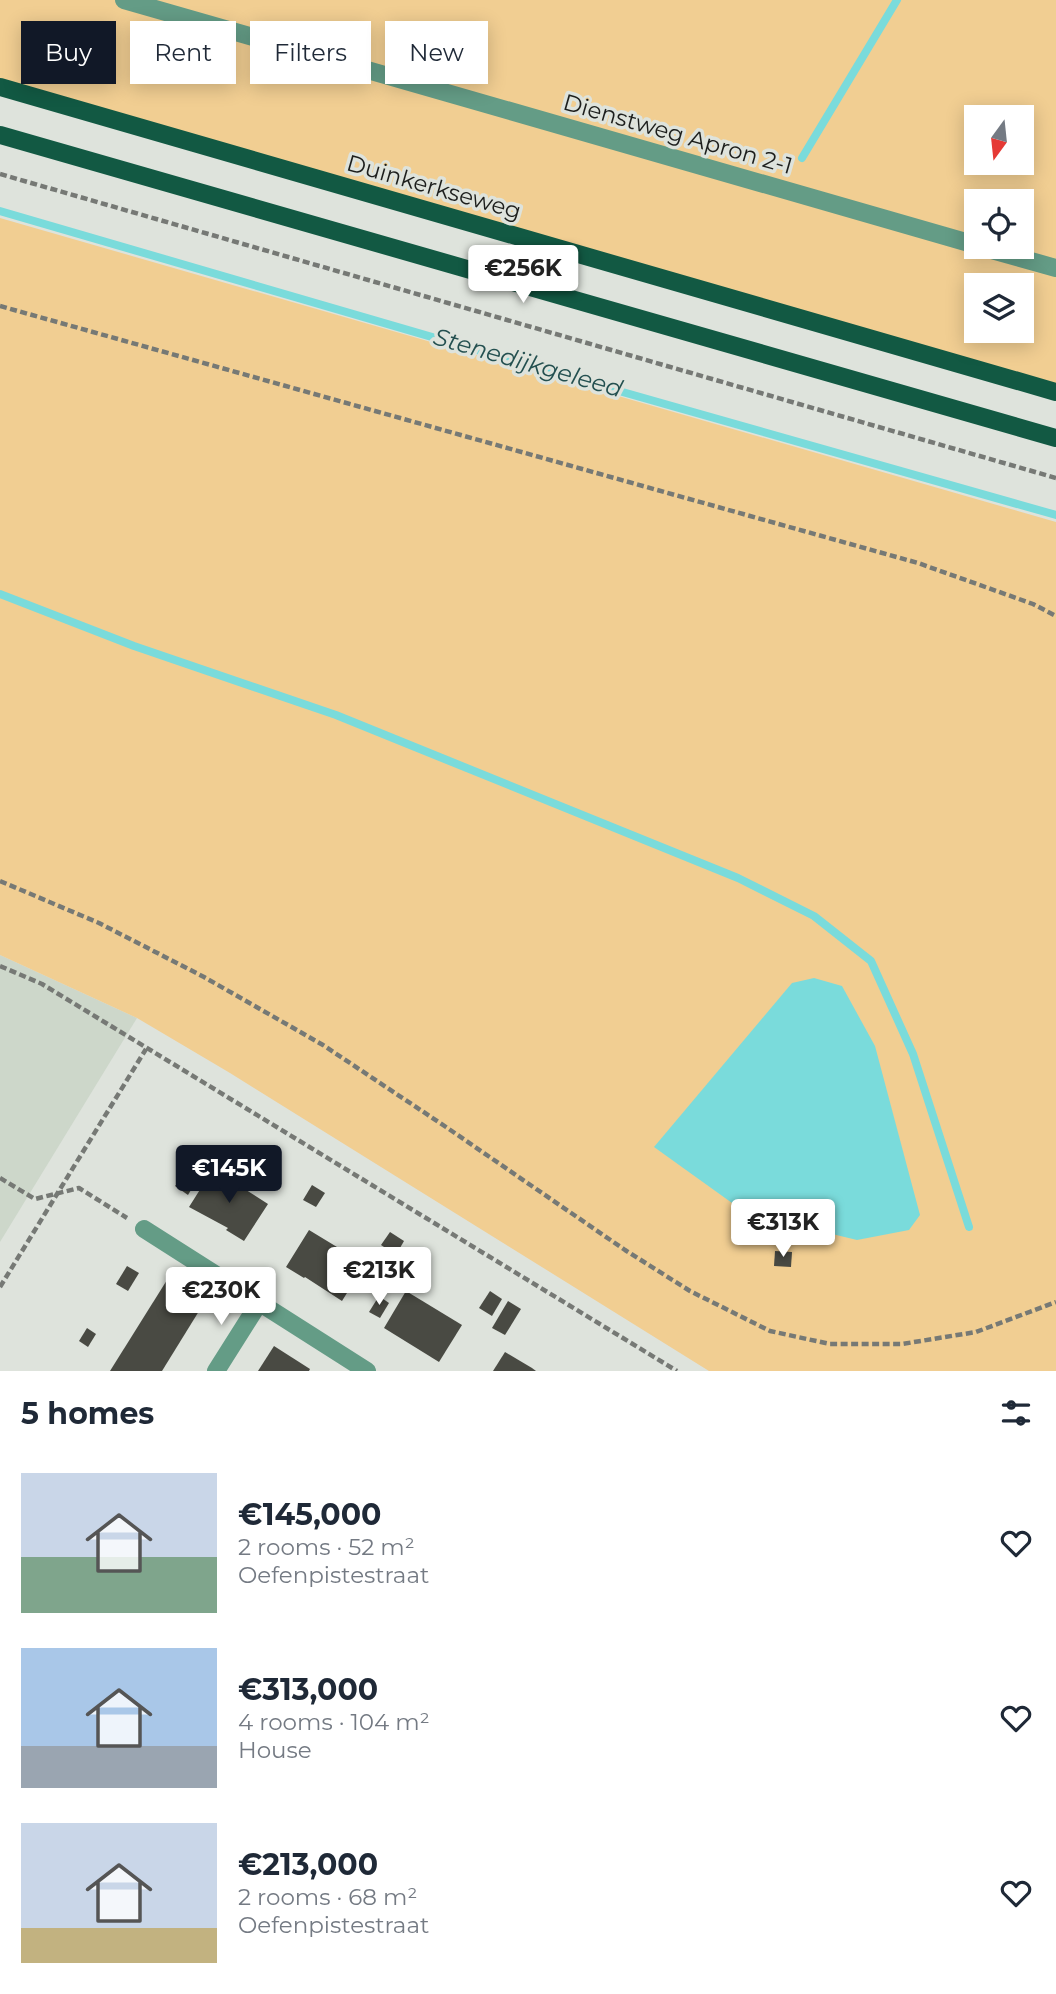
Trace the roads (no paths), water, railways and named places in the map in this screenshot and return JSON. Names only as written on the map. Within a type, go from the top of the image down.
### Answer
[{"type":"main road","name":"Duinkerkseweg","points":[[0,87],[1056,391]]},
{"type":"main road","points":[[0,135],[1056,438]]},
{"type":"street","name":"Dienstweg Apron 2-1","points":[[124,0],[964,242]]},
{"type":"street","name":"Dienstweg Apron 2-1","points":[[1024,259],[1056,268]]},
{"type":"street","points":[[144,1229],[367,1371]]},
{"type":"street","points":[[216,1371],[259,1303]]},
{"type":"water","points":[[814,978],[842,986],[875,1046],[920,1215],[909,1230],[857,1240],[746,1213],[654,1147],[792,983]]},
{"type":"waterway","points":[[802,158],[897,0]]},
{"type":"waterway","name":"Stenedijkgeleed","points":[[0,211],[1056,515]]},
{"type":"waterway","points":[[0,594],[134,646],[336,715],[738,878],[814,916],[871,961],[913,1054],[969,1227]]}]
